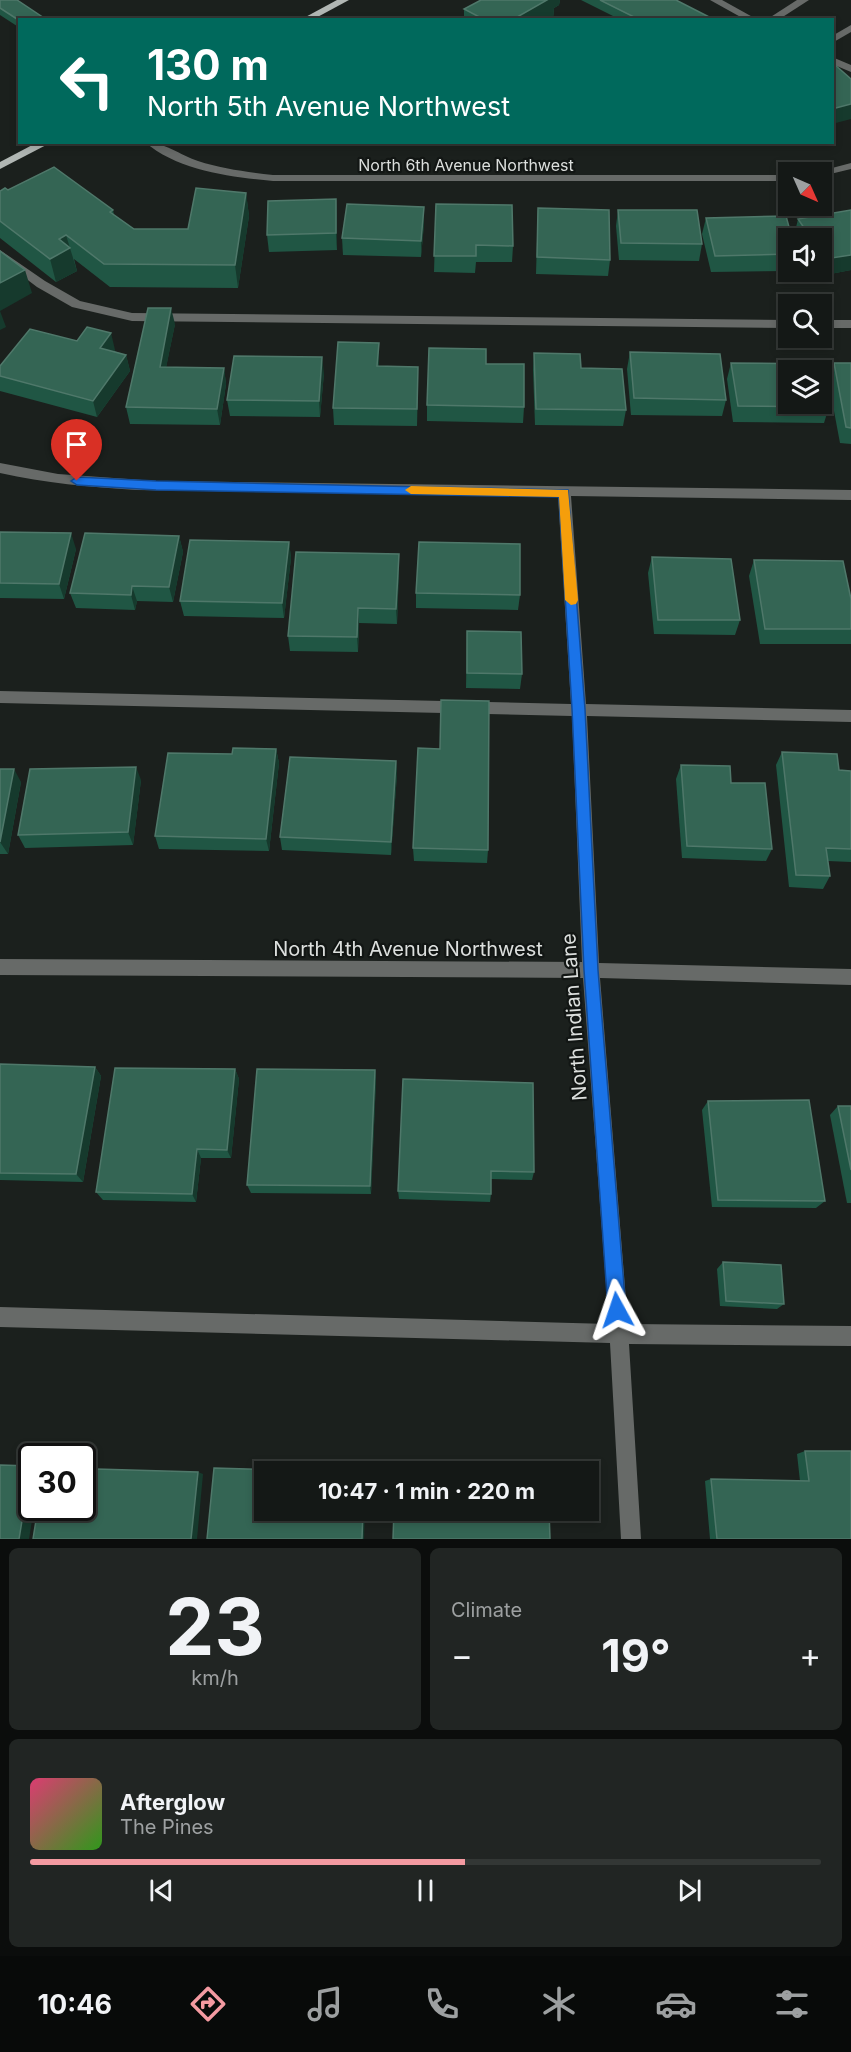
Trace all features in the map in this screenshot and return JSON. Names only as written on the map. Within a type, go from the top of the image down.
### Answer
[{"type":"main road","points":[[308,18],[344,0]]},
{"type":"main road","points":[[0,166],[44,144]]},
{"type":"street","points":[[715,0],[750,18]]},
{"type":"street","points":[[773,18],[804,0]]},
{"type":"street","points":[[834,39],[851,28]]},
{"type":"street","points":[[834,61],[851,69]]},
{"type":"street","name":"North 6th Avenue Northwest","points":[[154,144],[197,165],[237,175],[273,178],[778,178]]},
{"type":"street","points":[[832,171],[851,166]]},
{"type":"street","points":[[0,255],[41,284],[76,304],[132,317],[778,324]]},
{"type":"street","points":[[832,324],[851,324]]},
{"type":"street","points":[[0,468],[27,475],[77,481],[156,486],[851,495]]},
{"type":"street","name":"North Indian Lane","points":[[564,493],[579,709],[591,970],[619,1334],[631,1539]]},
{"type":"street","points":[[0,697],[851,717]]},
{"type":"street","name":"North 4th Avenue Northwest","points":[[0,967],[591,970],[851,977]]},
{"type":"street","points":[[0,1317],[619,1334],[851,1336]]},
{"type":"building","points":[[0,0],[17,0],[44,18],[18,20],[0,8]]},
{"type":"building","points":[[481,0],[547,0],[516,18],[481,18],[464,9]]},
{"type":"building","points":[[600,0],[676,0],[711,18],[636,18]]},
{"type":"building","points":[[834,64],[851,79],[851,104],[834,108]]},
{"type":"building","points":[[54,167],[113,210],[110,212],[134,229],[188,229],[196,188],[246,193],[235,265],[104,264],[66,235],[59,239],[70,248],[50,259],[0,221],[0,191],[5,188],[8,190]]},
{"type":"building","points":[[336,199],[336,233],[267,235],[268,201]]},
{"type":"building","points":[[347,204],[424,207],[421,241],[342,238]]},
{"type":"building","points":[[436,204],[512,205],[513,246],[476,245],[476,256],[434,256]]},
{"type":"building","points":[[538,208],[609,210],[610,260],[537,257]]},
{"type":"building","points":[[618,210],[697,210],[702,244],[621,243]]},
{"type":"building","points":[[851,210],[851,255],[832,258],[832,228],[804,228],[798,219],[832,216],[832,213]]},
{"type":"building","points":[[786,216],[789,228],[778,228],[778,254],[715,256],[706,218]]},
{"type":"building","points":[[0,251],[25,270],[0,283]]},
{"type":"building","points":[[148,308],[171,308],[160,367],[224,368],[217,409],[126,407]]},
{"type":"building","points":[[87,327],[111,333],[100,348],[126,355],[93,401],[0,376],[0,366],[30,329],[77,341]]},
{"type":"building","points":[[338,342],[379,343],[377,366],[418,367],[417,409],[333,408]]},
{"type":"building","points":[[429,348],[486,349],[486,364],[524,364],[524,407],[427,405]]},
{"type":"building","points":[[630,352],[720,354],[726,400],[634,398]]},
{"type":"building","points":[[534,353],[580,354],[581,368],[622,369],[626,410],[536,409]]},
{"type":"building","points":[[234,356],[322,357],[319,401],[227,400]]},
{"type":"building","points":[[731,363],[778,364],[778,406],[738,406]]},
{"type":"building","points":[[834,363],[851,363],[851,428],[846,427]]},
{"type":"building","points":[[0,532],[71,533],[59,584],[0,583]]},
{"type":"building","points":[[85,533],[179,536],[169,587],[132,586],[131,595],[70,593]]},
{"type":"building","points":[[190,540],[289,542],[282,603],[180,601]]},
{"type":"building","points":[[419,542],[520,544],[520,595],[416,593]]},
{"type":"building","points":[[296,552],[399,554],[396,609],[358,608],[357,637],[288,636]]},
{"type":"building","points":[[652,557],[731,559],[740,620],[658,620]]},
{"type":"building","points":[[754,560],[843,561],[851,599],[851,629],[765,629]]},
{"type":"building","points":[[467,631],[521,632],[522,674],[467,673]]},
{"type":"building","points":[[441,700],[489,701],[488,850],[413,848],[418,748],[440,749]]},
{"type":"building","points":[[233,748],[276,749],[266,839],[155,836],[168,753],[232,754]]},
{"type":"building","points":[[782,752],[837,754],[839,770],[851,771],[851,849],[826,848],[830,876],[796,875]]},
{"type":"building","points":[[290,757],[396,761],[391,842],[280,837]]},
{"type":"building","points":[[681,765],[730,766],[731,783],[765,783],[772,849],[687,846]]},
{"type":"building","points":[[136,767],[128,832],[18,835],[30,769]]},
{"type":"building","points":[[0,769],[14,769],[0,842]]},
{"type":"building","points":[[0,1064],[95,1067],[76,1174],[0,1173]]},
{"type":"building","points":[[115,1068],[235,1069],[227,1150],[197,1149],[192,1194],[96,1192]]},
{"type":"building","points":[[257,1069],[375,1070],[370,1186],[247,1185]]},
{"type":"building","points":[[403,1079],[533,1083],[534,1172],[491,1171],[491,1194],[398,1191]]},
{"type":"building","points":[[809,1100],[825,1201],[718,1200],[708,1101]]},
{"type":"building","points":[[838,1106],[851,1106],[851,1170]]},
{"type":"building","points":[[723,1262],[781,1265],[784,1304],[726,1301]]},
{"type":"building","points":[[805,1451],[851,1451],[851,1539],[717,1539],[711,1479],[809,1481]]},
{"type":"building","points":[[0,1465],[18,1466],[18,1521],[22,1521],[19,1539],[0,1539]]},
{"type":"building","points":[[214,1468],[254,1469],[254,1521],[363,1521],[362,1539],[207,1539]]},
{"type":"building","points":[[96,1469],[198,1472],[191,1539],[33,1539],[36,1521],[96,1521]]},
{"type":"building","points":[[394,1521],[549,1521],[550,1539],[393,1539]]},
{"type":"slow traffic","points":[[411,490],[564,493],[571,600]]},
{"type":"route","points":[[77,481],[156,486],[564,493],[579,709],[591,970],[617,1310]]}]
